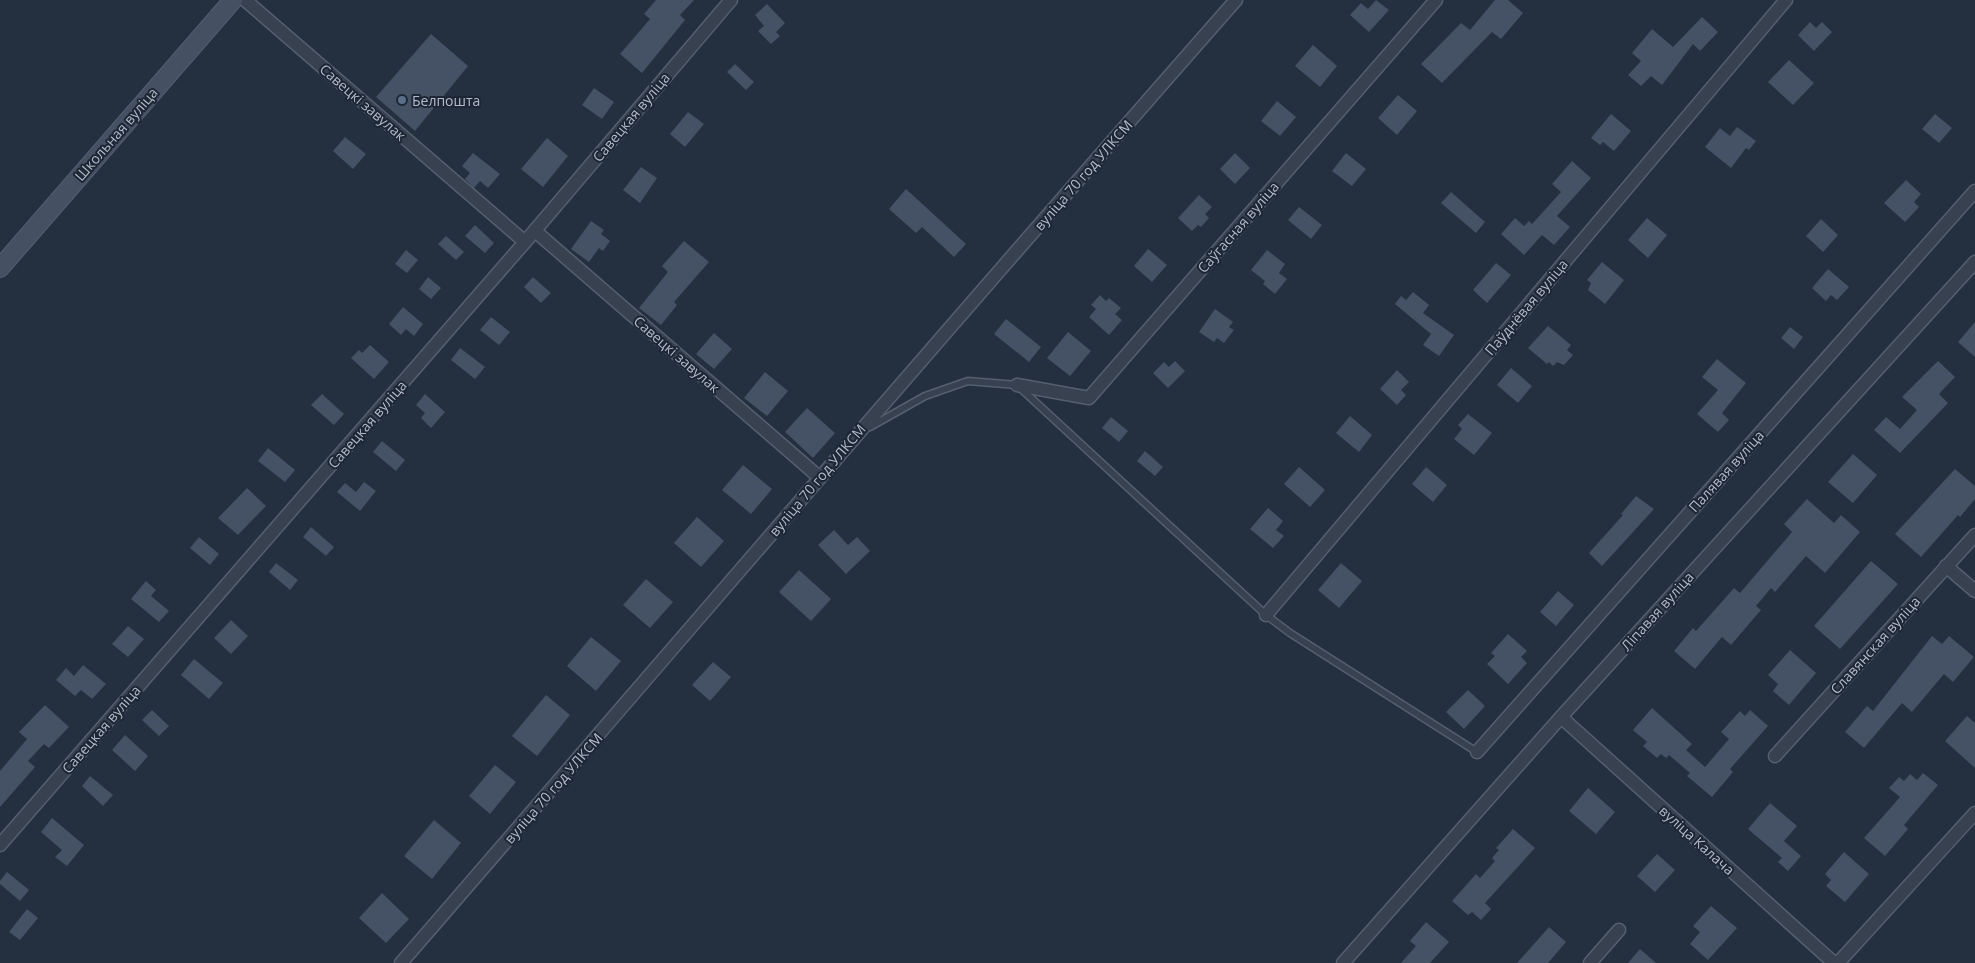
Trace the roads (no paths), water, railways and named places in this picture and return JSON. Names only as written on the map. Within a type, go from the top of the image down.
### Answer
[{"type":"street","name":"Школьная вуліца","points":[[0,268],[233,0]]},
{"type":"street","name":"Савецкі завулак","points":[[245,0],[526,242]]},
{"type":"street","name":"Савецкая вуліца","points":[[0,846],[526,242],[731,0]]},
{"type":"street","name":"вуліца 70 год УЛКСМ","points":[[401,963],[723,592],[819,477],[1236,0]]},
{"type":"street","name":"Саўгасная вуліца","points":[[1017,385],[1089,398],[1436,0]]},
{"type":"street","name":"Паўднёвая вуліца","points":[[1266,614],[1786,0]]},
{"type":"street","name":"Палявая вуліца","points":[[1477,752],[1975,191]]},
{"type":"street","name":"Савецкі завулак","points":[[535,231],[819,477]]},
{"type":"street","name":"Ліпавая вуліца","points":[[1343,963],[1561,717],[1975,262]]},
{"type":"street","name":"Славянская вуліца","points":[[1775,756],[1975,535]]},
{"type":"street","points":[[1946,566],[1975,591]]},
{"type":"street","name":"вуліца Калача","points":[[1561,717],[1836,963]]},
{"type":"street","points":[[1836,963],[1975,812]]},
{"type":"street","points":[[1590,963],[1619,930]]},
{"type":"lane","points":[[856,435],[925,396],[968,381],[1017,385],[1266,614],[1290,633],[1477,752]]},
{"type":"place","name":"Белпошта","points":[[402,100]]}]
